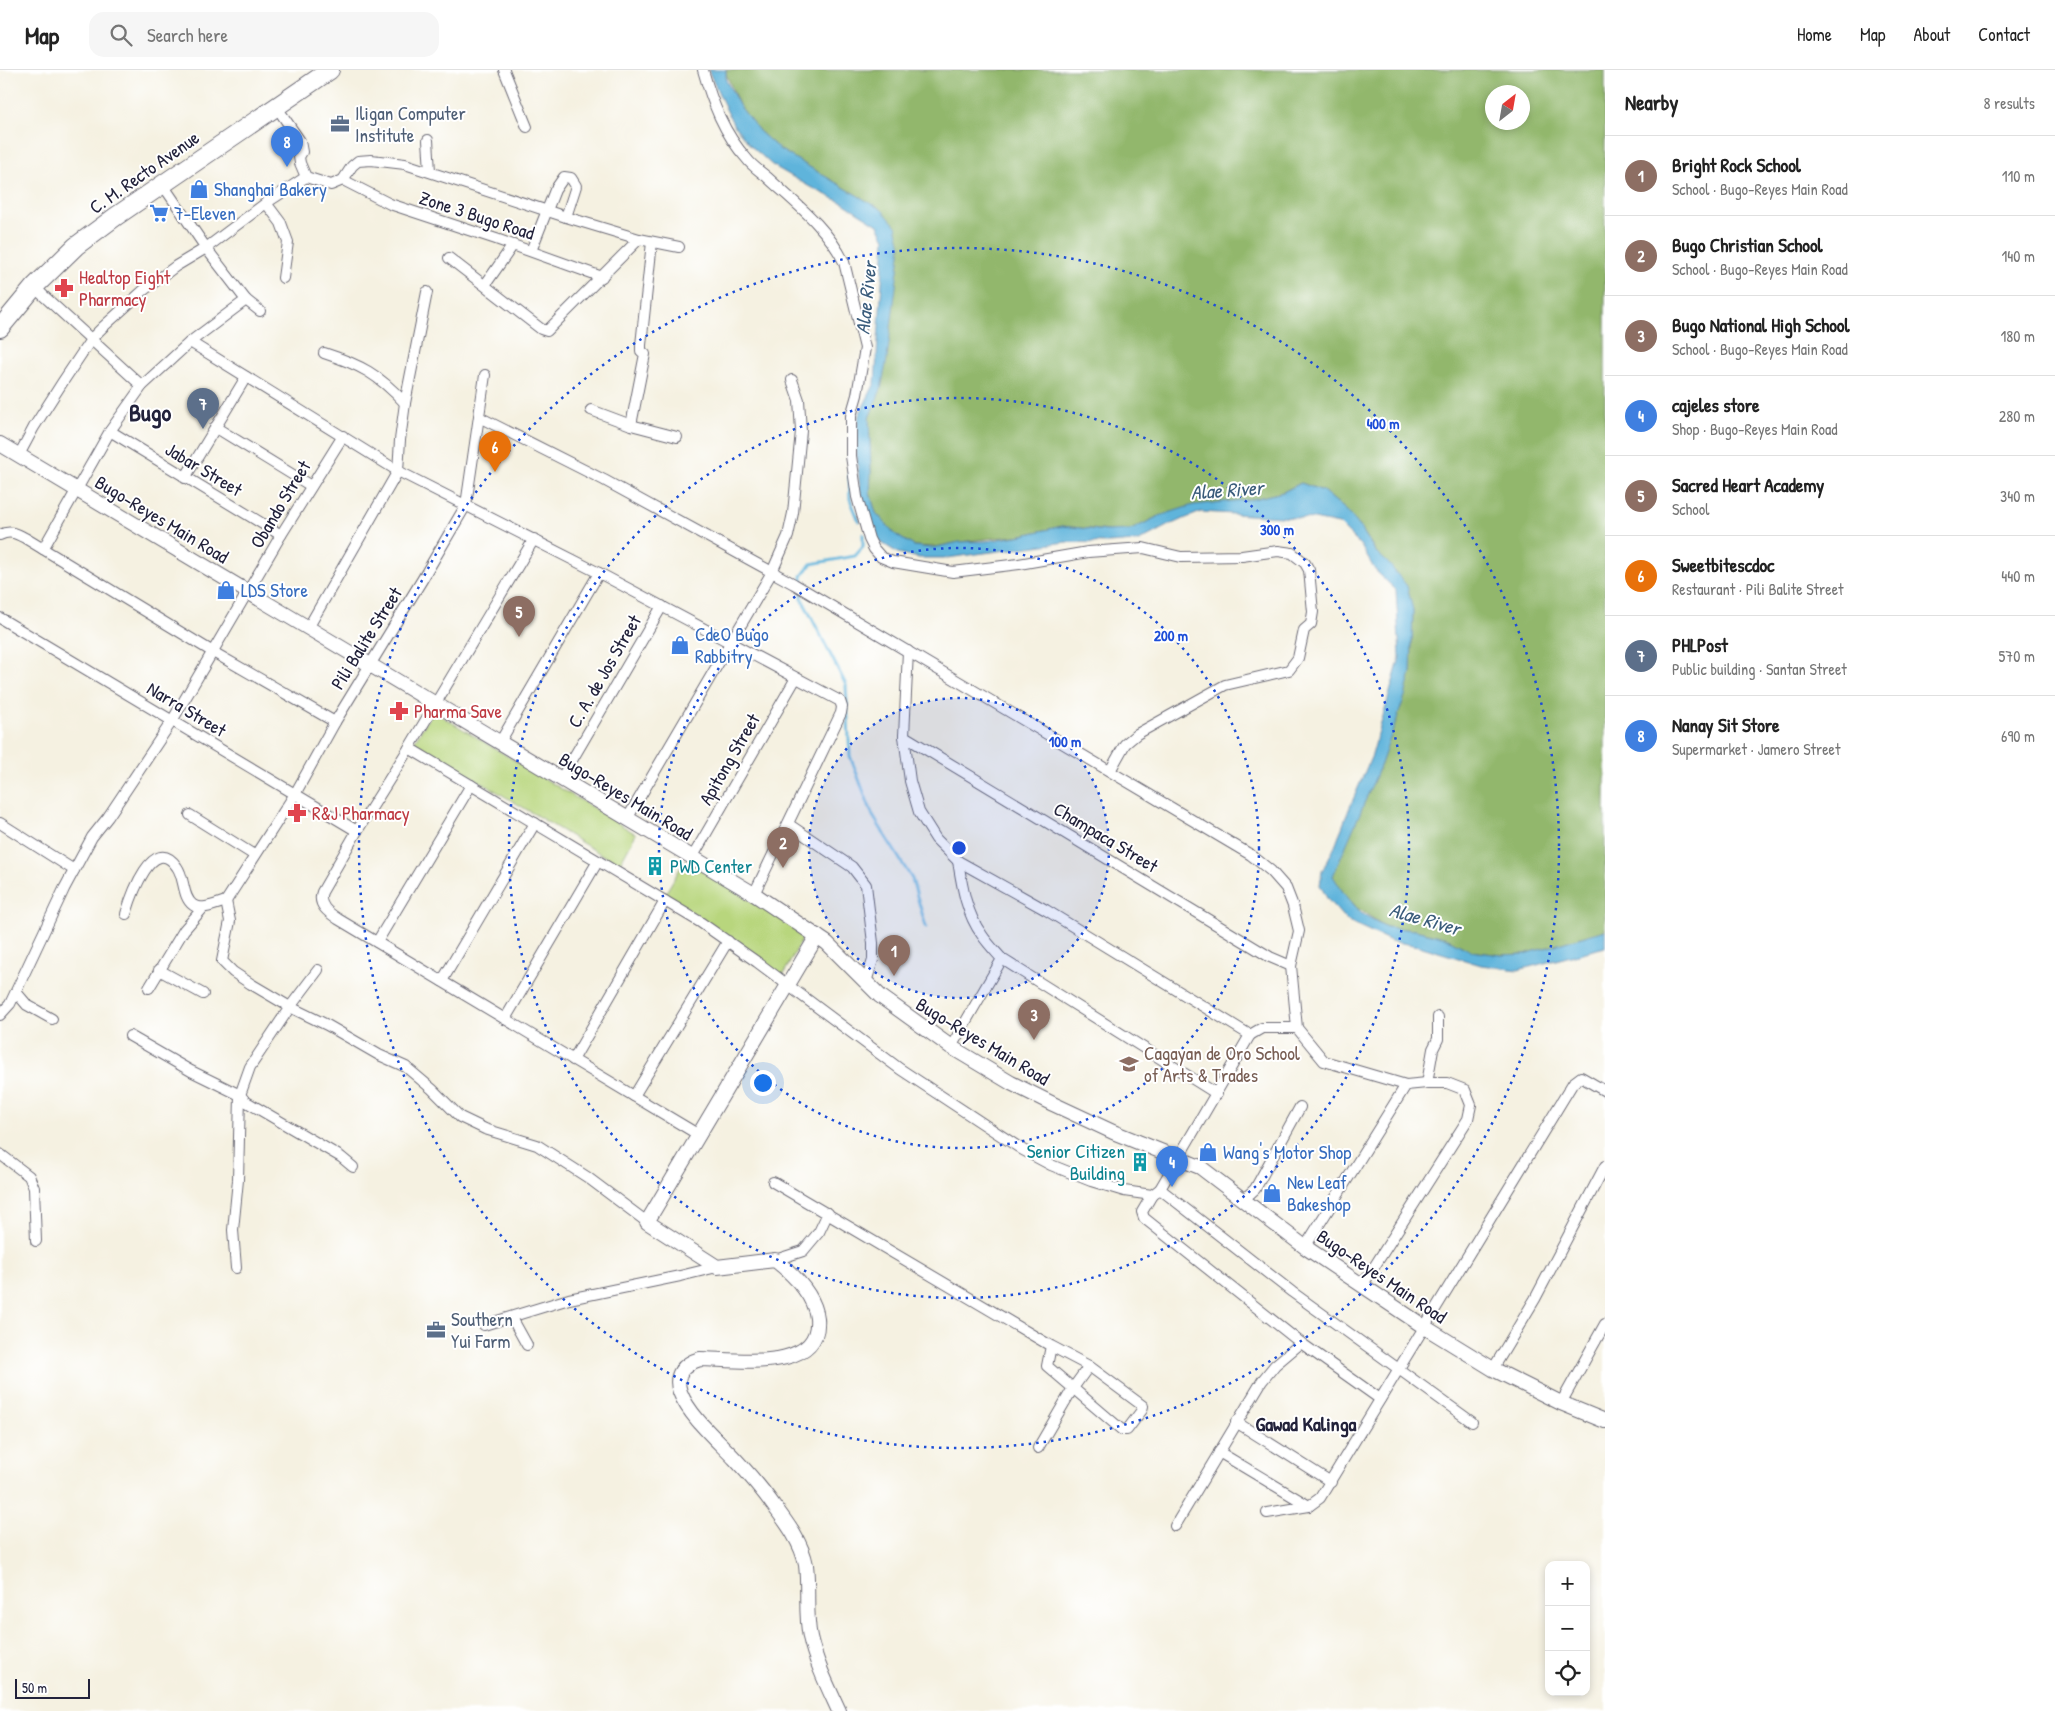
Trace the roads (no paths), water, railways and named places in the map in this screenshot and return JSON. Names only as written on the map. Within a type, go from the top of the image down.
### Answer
[{"type":"highway","name":"C. M. Recto Avenue","points":[[0,328],[34,287],[76,246],[330,70]]},
{"type":"street","points":[[504,70],[527,127]]},
{"type":"street","points":[[703,70],[719,117],[747,160],[822,228],[844,262],[865,348],[857,395],[851,416],[851,456],[857,497],[869,539],[881,557],[893,562],[953,572],[1019,564],[1088,552],[1144,548],[1182,557],[1242,556],[1278,551],[1292,553],[1306,563],[1309,570],[1311,624],[1304,630],[1302,646],[1294,666],[1283,672],[1225,685],[1136,734],[1125,744],[1110,771]]},
{"type":"street","points":[[276,106],[300,142],[302,152],[300,162],[306,177]]},
{"type":"street","points":[[428,140],[430,171]]},
{"type":"street","points":[[306,177],[331,185],[343,180],[352,166],[358,161],[371,160],[405,164],[566,217],[639,239],[679,247]]},
{"type":"street","points":[[19,455],[34,427],[92,338],[144,290],[181,262],[206,248],[266,203],[306,177]]},
{"type":"street","points":[[531,251],[558,183],[564,177],[571,178],[574,181],[576,191],[566,217]]},
{"type":"street","name":"Zone 3 Bugo Road","points":[[343,180],[390,204],[602,277]]},
{"type":"street","points":[[162,185],[206,248],[246,300],[260,311]]},
{"type":"street","points":[[266,203],[281,222],[288,242],[283,278]]},
{"type":"street","points":[[449,258],[541,329],[547,331],[639,239]]},
{"type":"street","points":[[631,425],[645,354],[641,351],[641,345],[652,242]]},
{"type":"street","points":[[485,285],[513,245]]},
{"type":"street","points":[[34,287],[92,338],[142,386]]},
{"type":"street","points":[[308,628],[398,471],[405,403],[427,292]]},
{"type":"street","points":[[43,549],[110,432],[142,386],[190,342],[246,300]]},
{"type":"street","points":[[190,342],[398,471],[534,539],[840,701],[842,707],[754,894]]},
{"type":"street","points":[[324,353],[352,362],[372,373],[388,384],[405,403]]},
{"type":"street","name":"Pili Balite Street","points":[[226,901],[295,794],[335,722],[466,505],[485,375]]},
{"type":"street","points":[[185,478],[246,377]]},
{"type":"street","points":[[627,819],[772,572],[788,536],[793,513],[801,431],[799,400],[792,380]]},
{"type":"street","points":[[591,410],[631,425],[677,437]]},
{"type":"street","points":[[479,417],[604,480],[794,584],[1251,855],[1271,871],[1286,888],[1298,924],[1298,938],[1291,966],[1297,1028],[1304,1039],[1324,1061],[1406,1085],[1448,1083],[1465,1090],[1471,1105],[1468,1119],[1362,1286]]},
{"type":"street","points":[[216,427],[311,486]]},
{"type":"street","name":"Jabar Street","points":[[110,432],[280,535]]},
{"type":"street","name":"Obando Street","points":[[0,1014],[10,1004],[39,939],[92,837],[108,817],[172,721],[280,535],[343,436]]},
{"type":"street","name":"Bugo-Reyes Main Road","points":[[0,444],[754,894],[817,936],[840,954],[866,982],[900,1012],[951,1047],[1011,1083],[1053,1104],[1113,1132],[1179,1157],[1205,1170],[1305,1247],[1423,1326],[1493,1369],[1561,1403],[1605,1421]]},
{"type":"street","points":[[0,535],[12,532],[43,549],[213,652],[335,722]]},
{"type":"street","points":[[534,539],[409,748],[356,831],[320,896],[325,908],[331,914],[699,1135]]},
{"type":"street","points":[[500,742],[599,573]]},
{"type":"street","name":"C. A. de Jos Street","points":[[561,779],[662,606]]},
{"type":"street","name":"Narra Street","points":[[0,618],[356,831]]},
{"type":"street","points":[[908,651],[904,736],[910,781],[919,812],[936,839],[958,861],[1046,910],[1250,1035]]},
{"type":"street","name":"Apitong Street","points":[[692,858],[796,678]]},
{"type":"street","name":"Champaca Street","points":[[904,736],[1270,956],[1291,966]]},
{"type":"street","points":[[409,748],[665,901],[728,941],[900,1070],[1023,1150],[1051,1165],[1091,1181],[1124,1191],[1156,1192],[1472,1422]]},
{"type":"street","points":[[377,942],[471,785]]},
{"type":"street","points":[[190,814],[254,855]]},
{"type":"street","points":[[442,981],[534,823]]},
{"type":"street","points":[[0,824],[74,870]]},
{"type":"street","points":[[788,824],[846,862],[862,877],[866,885],[873,943],[873,960],[866,982]]},
{"type":"street","points":[[126,914],[143,873],[150,862],[155,858],[163,857],[177,867],[187,900],[194,906],[203,908],[226,901],[230,921],[222,961],[233,972],[290,1007],[327,1025],[379,1055],[406,1067],[432,1089],[460,1117],[485,1129],[537,1145],[587,1177],[647,1222],[717,1266]]},
{"type":"street","points":[[505,1019],[598,861]]},
{"type":"street","points":[[958,861],[970,913],[981,934],[1002,959],[1217,1094]]},
{"type":"street","points":[[573,1060],[665,901]]},
{"type":"street","points":[[149,988],[184,930],[203,908]]},
{"type":"street","points":[[647,1222],[817,936]]},
{"type":"street","points":[[634,1096],[728,941]]},
{"type":"street","points":[[951,1047],[1002,959]]},
{"type":"street","points":[[159,970],[203,994]]},
{"type":"street","points":[[236,1268],[234,1230],[238,1180],[240,1095],[250,1067],[290,1007],[318,970]]},
{"type":"street","points":[[16,992],[27,1005],[52,1019]]},
{"type":"street","points":[[1427,1083],[1433,1049],[1438,1039],[1438,1017]]},
{"type":"street","points":[[1297,1028],[1262,1028],[1250,1035],[1179,1157],[1142,1212],[1144,1218],[1302,1343],[1380,1399]]},
{"type":"street","points":[[130,1036],[240,1095],[245,1101],[341,1157],[353,1167]]},
{"type":"street","points":[[1267,1513],[1309,1506],[1320,1498],[1423,1326],[1573,1083],[1581,1076],[1605,1091]]},
{"type":"street","points":[[1305,1247],[1406,1085]]},
{"type":"street","points":[[1243,1200],[1255,1188],[1300,1107]]},
{"type":"street","points":[[0,1154],[29,1176],[34,1188],[36,1241]]},
{"type":"street","points":[[1493,1369],[1535,1299],[1605,1166]]},
{"type":"street","points":[[773,1182],[1052,1346],[1090,1366],[1142,1404],[1141,1412],[1127,1430],[1124,1431],[1047,1366],[1052,1346]]},
{"type":"street","points":[[484,1325],[569,1299],[680,1276],[717,1266],[775,1260],[803,1251],[819,1232],[828,1213]]},
{"type":"street","points":[[775,1260],[794,1275],[816,1310],[816,1333],[809,1344],[800,1352],[767,1360],[700,1359],[684,1366],[679,1374],[678,1383],[680,1393],[686,1404],[754,1480],[787,1523],[798,1543],[806,1565],[810,1636],[819,1664],[840,1711]]},
{"type":"street","points":[[512,1318],[527,1345]]},
{"type":"street","points":[[1561,1403],[1605,1324]]},
{"type":"street","points":[[1175,1526],[1262,1381],[1275,1365],[1302,1343]]},
{"type":"street","points":[[1038,1448],[1073,1388],[1090,1366]]},
{"type":"street","points":[[1236,1422],[1331,1482]]},
{"type":"street","points":[[1219,1452],[1309,1506]]},
{"type":"water","points":[[708,70],[726,70],[726,80],[739,105],[759,131],[779,149],[882,210],[896,226],[901,246],[887,359],[881,389],[869,418],[870,493],[876,513],[896,535],[914,546],[932,548],[959,542],[987,541],[1023,535],[1062,526],[1107,531],[1131,530],[1159,516],[1193,505],[1253,499],[1283,492],[1301,483],[1323,491],[1347,511],[1361,528],[1375,551],[1407,586],[1413,610],[1411,672],[1405,696],[1381,764],[1333,876],[1343,892],[1361,913],[1386,927],[1415,930],[1444,937],[1471,951],[1501,955],[1525,954],[1605,930],[1605,947],[1518,970],[1481,965],[1419,946],[1391,941],[1346,920],[1328,900],[1320,885],[1322,871],[1336,844],[1372,755],[1400,657],[1396,590],[1375,570],[1361,546],[1339,524],[1314,519],[1201,512],[1169,525],[1139,541],[1107,543],[1066,542],[947,558],[919,558],[898,553],[877,540],[863,521],[855,438],[859,415],[875,383],[885,239],[878,225],[843,203],[772,165],[751,146],[733,124]]},
{"type":"waterway","points":[[849,471],[850,499],[859,521]]},
{"type":"waterway","points":[[863,534],[863,547],[855,556],[811,564],[802,576],[802,599],[846,685],[850,756],[873,816],[912,879],[926,927]]},
{"type":"place","name":"Iligan Computer Institute","points":[[340,124]]},
{"type":"place","name":"Nanay Sit Store","points":[[287,167]]},
{"type":"place","name":"Shanghai Bakery","points":[[199,189]]},
{"type":"place","name":"7-Eleven","points":[[159,213]]},
{"type":"place","name":"Healtop Eight Pharmacy","points":[[64,288]]},
{"type":"place","name":"PHLPost","points":[[203,429]]},
{"type":"place","name":"Sweetbitescdoc","points":[[495,472]]},
{"type":"place","name":"LDS Store","points":[[226,590]]},
{"type":"place","name":"Sacred Heart Academy","points":[[519,637]]},
{"type":"place","name":"CdeO Bugo Rabbitry","points":[[680,645]]},
{"type":"place","name":"Pharma Save","points":[[399,711]]},
{"type":"place","name":"R&J Pharmacy","points":[[297,813]]},
{"type":"place","name":"PWD Center","points":[[655,866]]},
{"type":"place","name":"Bugo Christian School","points":[[783,868]]},
{"type":"place","name":"Bright Rock School","points":[[894,976]]},
{"type":"place","name":"Bugo National High School","points":[[1034,1040]]},
{"type":"place","name":"Cagayan de Oro School of Arts & Trades","points":[[1129,1064]]},
{"type":"place","name":"Wang's Motor Shop","points":[[1208,1152]]},
{"type":"place","name":"Senior Citizen Building","points":[[1140,1162]]},
{"type":"place","name":"cajeles store","points":[[1172,1187]]},
{"type":"place","name":"New Leaf Bakeshop","points":[[1272,1193]]},
{"type":"place","name":"Southern Yui Farm","points":[[436,1330]]},
{"type":"district","name":"Bugo","points":[[150,413]]},
{"type":"district","name":"Gawad Kalinga","points":[[1306,1424]]},
{"type":"water label","name":"Alae River","points":[[866,298]]},
{"type":"water label","name":"Alae River","points":[[1227,490]]},
{"type":"water label","name":"Alae River","points":[[1425,919]]}]
